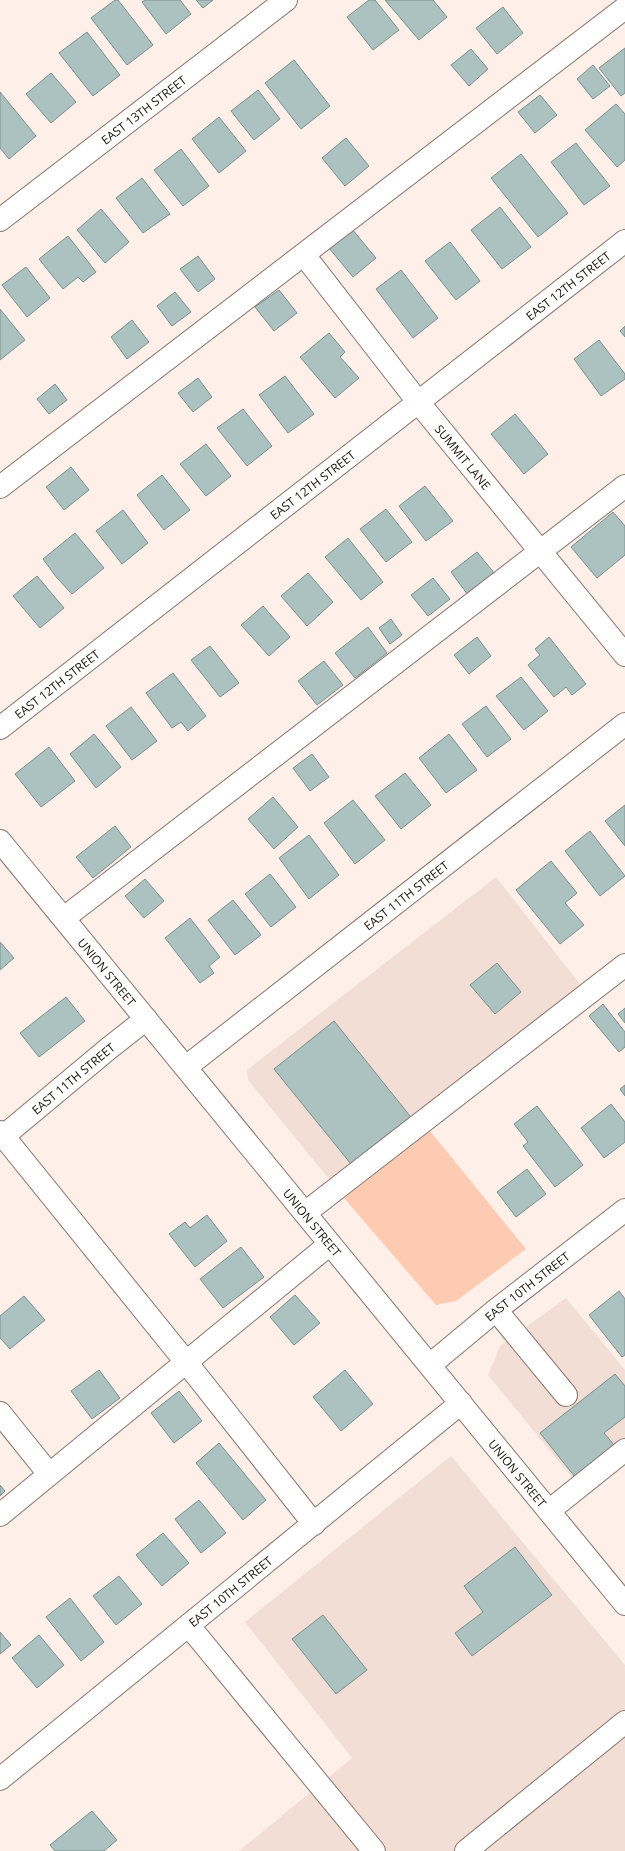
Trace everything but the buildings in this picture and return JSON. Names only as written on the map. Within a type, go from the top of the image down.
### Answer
[{"type":"street","name":"EAST 13TH STREET","points":[[0,220],[286,0]]},
{"type":"street","points":[[0,488],[625,8]]},
{"type":"street","name":"EAST 12TH STREET","points":[[0,728],[625,241]]},
{"type":"street","name":"SUMMIT LANE","points":[[304,255],[419,403],[625,655]]},
{"type":"street","points":[[64,918],[625,486]]},
{"type":"street","name":"EAST 11TH STREET","points":[[186,1067],[625,724]]},
{"type":"street","name":"UNION STREET","points":[[0,842],[550,1510],[625,1604]]},
{"type":"street","points":[[305,1213],[625,965]]},
{"type":"street","name":"EAST 11TH STREET","points":[[1,1136],[146,1019]]},
{"type":"street","points":[[1,1136],[186,1362],[314,1524]]},
{"type":"street","name":"EAST 10TH STREET","points":[[430,1365],[496,1310],[625,1210]]},
{"type":"street","points":[[0,1515],[330,1244]]},
{"type":"street","points":[[496,1310],[566,1395]]},
{"type":"street","name":"EAST 10TH STREET","points":[[0,1779],[461,1403]]},
{"type":"street","points":[[0,1412],[50,1474]]},
{"type":"street","points":[[550,1510],[625,1450]]},
{"type":"street","points":[[189,1626],[374,1851]]},
{"type":"street","points":[[466,1851],[625,1722]]},
{"type":"shaded area","points":[[496,877],[582,987],[333,1184],[248,1080],[247,1070]]},
{"type":"shaded area","points":[[430,1131],[526,1249],[456,1301],[436,1305],[344,1198]]},
{"type":"shaded area","points":[[566,1298],[625,1370],[625,1439],[574,1480],[488,1375],[500,1346]]},
{"type":"shaded area","points":[[451,1456],[625,1665],[625,1851],[239,1851],[352,1758],[245,1622]]}]
